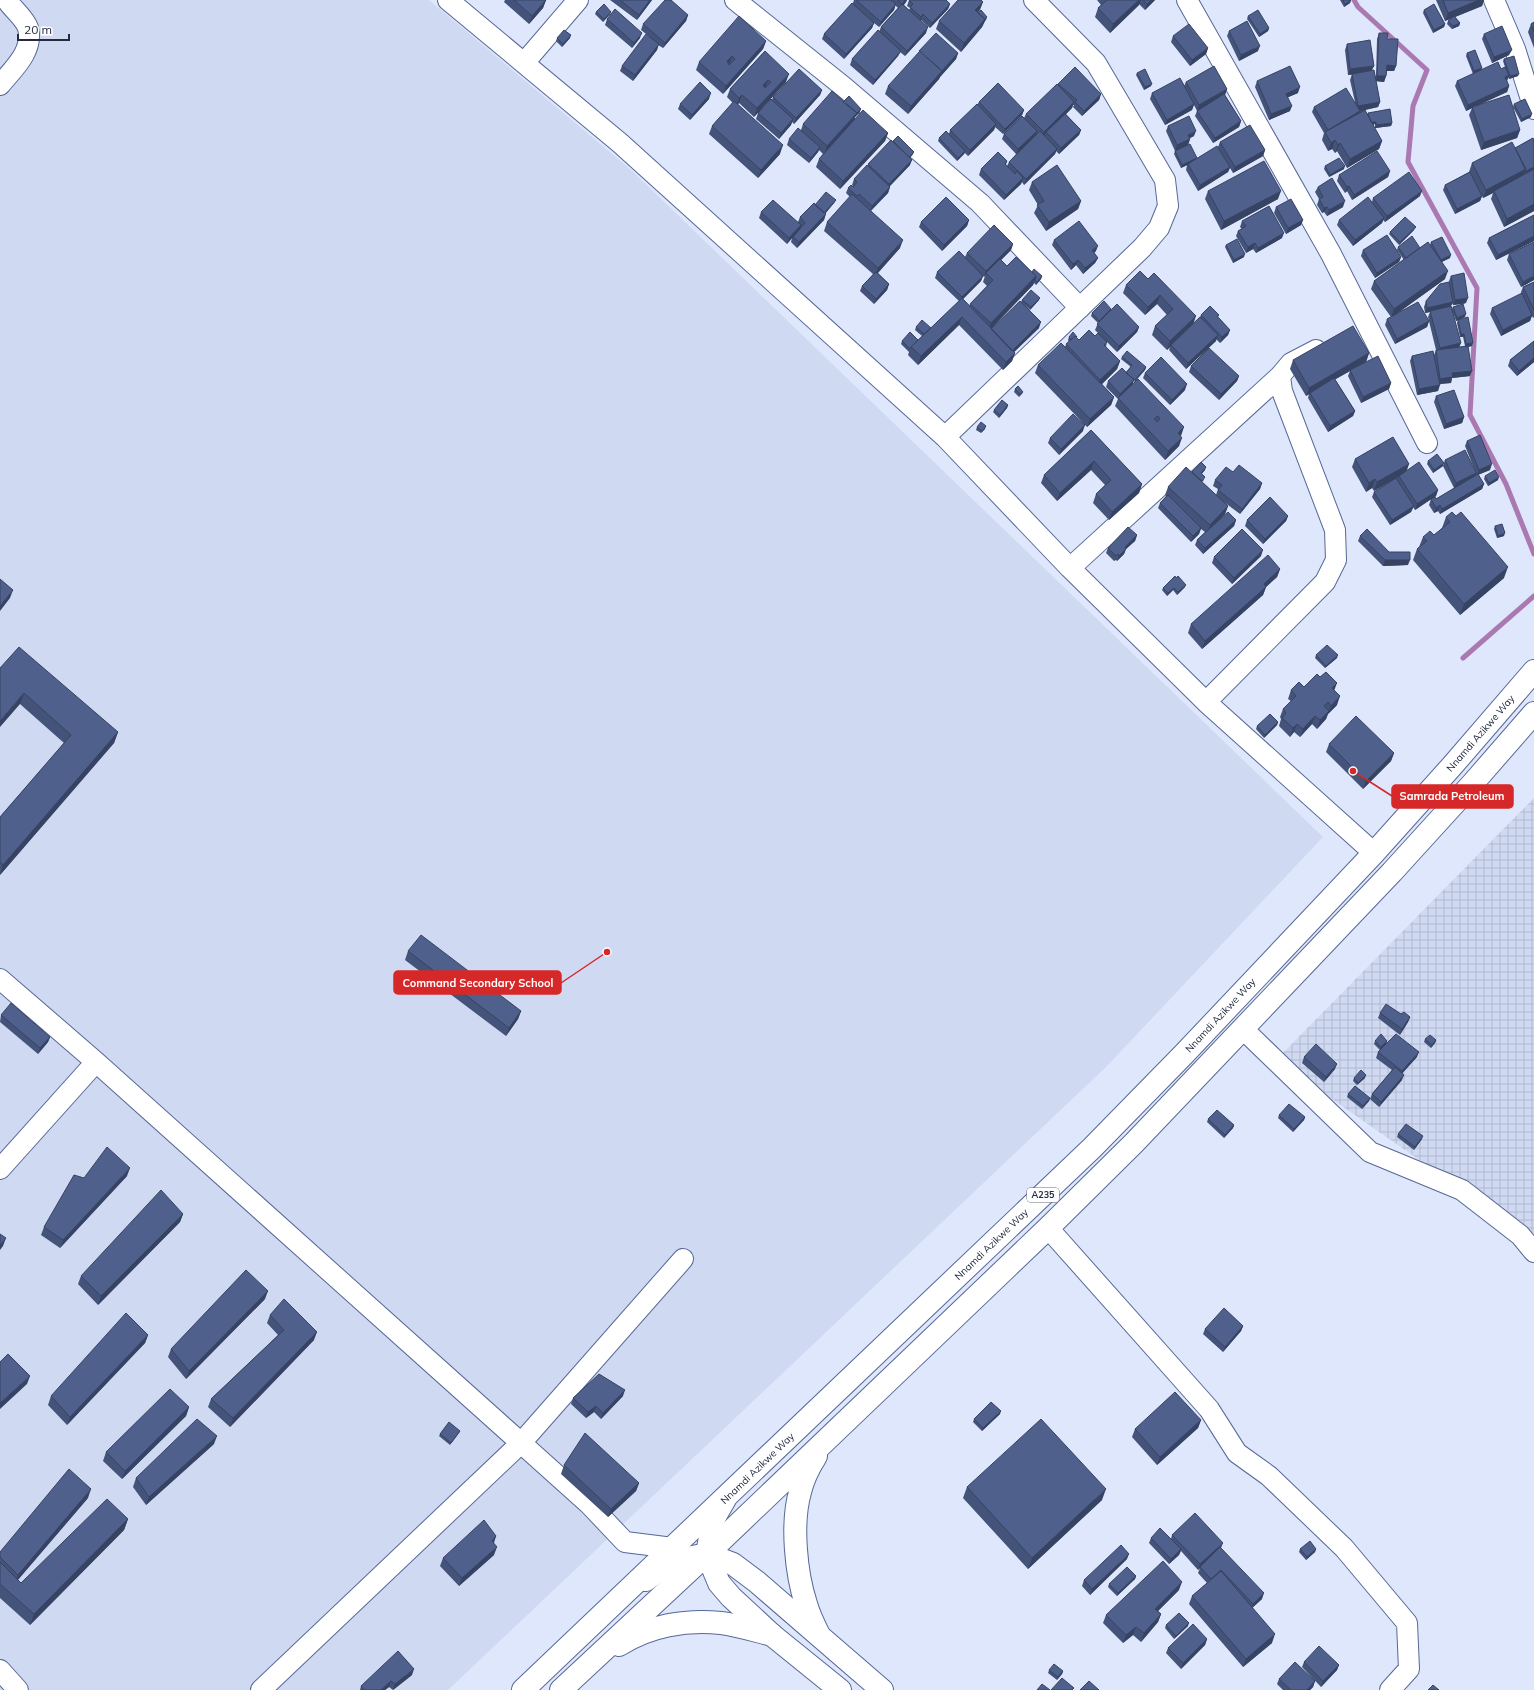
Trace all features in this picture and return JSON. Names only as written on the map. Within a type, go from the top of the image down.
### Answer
[{"type":"main road","name":"Nnamdi Azikwe Way","points":[[523,1690],[1092,1148],[1184,1054],[1374,853],[1534,671]]},
{"type":"main road","name":"A235","points":[[561,1690],[1048,1228],[1134,1143],[1397,866],[1473,783],[1534,713]]},
{"type":"main road","points":[[819,1635],[806,1604],[800,1575],[796,1547],[796,1520],[800,1492],[809,1468],[820,1450],[842,1424]]},
{"type":"main road","points":[[726,1498],[713,1520],[706,1554],[719,1583],[772,1635],[840,1690]]},
{"type":"main road","points":[[625,1594],[663,1568],[688,1558],[706,1554],[733,1564],[819,1635],[882,1690]]},
{"type":"main road","points":[[584,1668],[627,1640],[655,1628],[688,1622],[722,1623],[772,1635]]},
{"type":"street","points":[[448,0],[620,143],[945,437],[1070,568],[1206,702],[1374,853]]},
{"type":"street","points":[[524,63],[578,0]]},
{"type":"street","points":[[735,0],[844,87],[980,203],[1080,308]]},
{"type":"street","points":[[945,437],[1142,248],[1159,228],[1168,206],[1165,180],[1096,63],[1034,0]]},
{"type":"street","points":[[1187,0],[1331,254],[1359,328],[1427,444]]},
{"type":"street","points":[[1494,0],[1515,49],[1534,109]]},
{"type":"street","points":[[0,85],[17,65],[28,48],[29,39],[28,27],[9,3]]},
{"type":"street","points":[[1070,568],[1280,376],[1292,363],[1332,342]]},
{"type":"street","points":[[1206,702],[1326,582],[1336,560],[1335,530],[1282,390],[1280,376]]},
{"type":"street","points":[[0,979],[96,1062],[589,1504],[625,1542],[673,1548]]},
{"type":"street","points":[[1243,1029],[1370,1152],[1462,1190],[1520,1235],[1534,1252]]},
{"type":"street","points":[[0,1169],[96,1062]]},
{"type":"street","points":[[1048,1228],[1209,1409],[1237,1453],[1269,1476],[1344,1548],[1407,1623],[1408,1669],[1390,1690]]},
{"type":"street","points":[[261,1690],[521,1443],[682,1259]]},
{"type":"street","points":[[0,1670],[18,1690]]},
{"type":"shaded area","points":[[0,0],[429,0],[630,169],[1323,837],[1106,1067],[448,1690],[0,1690]]},
{"type":"shaded area","points":[[1534,798],[1534,1240],[1276,1060]]},
{"type":"building","points":[[514,0],[546,0],[532,16]]},
{"type":"building","points":[[620,0],[650,0],[639,15]]},
{"type":"building","points":[[665,0],[671,0],[688,15],[665,43],[643,24]]},
{"type":"building","points":[[856,0],[891,0],[896,4],[881,22]]},
{"type":"building","points":[[898,0],[905,0],[902,4]]},
{"type":"building","points":[[909,0],[946,0],[950,4],[932,23],[923,14],[921,17],[910,7],[913,4]]},
{"type":"building","points":[[958,0],[981,0],[983,2],[975,10],[985,19],[964,43],[939,21]]},
{"type":"building","points":[[1107,0],[1139,0],[1113,24],[1098,8]]},
{"type":"building","points":[[1143,0],[1151,0],[1147,4]]},
{"type":"building","points":[[1343,0],[1351,0],[1345,4]]},
{"type":"building","points":[[1443,0],[1479,0],[1448,13]]},
{"type":"building","points":[[852,3],[874,23],[846,54],[824,34]]},
{"type":"building","points":[[604,4],[611,12],[604,19],[596,12]]},
{"type":"building","points":[[902,4],[928,27],[907,51],[881,27]]},
{"type":"building","points":[[1434,4],[1445,24],[1434,30],[1424,10]]},
{"type":"building","points":[[615,9],[642,33],[634,43],[607,19]]},
{"type":"building","points":[[981,10],[987,17],[985,19],[978,13]]},
{"type":"building","points":[[1258,10],[1269,28],[1260,34],[1248,16]]},
{"type":"building","points":[[739,16],[766,41],[726,86],[699,62]],"holes":[[[732,56],[735,59],[729,65],[727,61]]]},
{"type":"building","points":[[1454,16],[1460,23],[1453,26],[1448,21]]},
{"type":"building","points":[[1247,21],[1260,46],[1241,55],[1229,31]]},
{"type":"building","points":[[1534,22],[1534,32],[1531,24]]},
{"type":"building","points":[[1189,24],[1208,48],[1192,60],[1173,36]]},
{"type":"building","points":[[1502,26],[1512,50],[1494,57],[1484,34]]},
{"type":"building","points":[[564,30],[571,35],[563,44],[557,38]]},
{"type":"building","points":[[878,30],[901,51],[875,80],[852,59]]},
{"type":"building","points":[[936,33],[958,53],[942,71],[919,51]]},
{"type":"building","points":[[1379,33],[1388,33],[1387,39],[1398,39],[1396,66],[1387,65],[1386,76],[1377,76]]},
{"type":"building","points":[[646,34],[659,44],[635,75],[622,66]]},
{"type":"building","points":[[1370,40],[1374,66],[1350,69],[1347,44]]},
{"type":"building","points":[[1475,50],[1482,68],[1474,71],[1467,53]]},
{"type":"building","points":[[765,51],[789,74],[757,108],[742,95],[739,98],[730,89]],"holes":[[[768,80],[771,82],[765,88],[763,85]]]},
{"type":"building","points":[[920,51],[942,71],[911,106],[888,86]]},
{"type":"building","points":[[1514,56],[1519,74],[1510,76],[1504,59]]},
{"type":"building","points":[[1498,62],[1501,69],[1505,67],[1509,75],[1505,77],[1509,86],[1468,105],[1457,81]]},
{"type":"building","points":[[1214,66],[1227,89],[1199,105],[1186,82]]},
{"type":"building","points":[[1290,66],[1300,87],[1286,94],[1292,106],[1271,114],[1257,81]]},
{"type":"building","points":[[1075,67],[1101,94],[1084,111],[1075,102],[1077,100],[1058,84]]},
{"type":"building","points":[[799,69],[822,90],[796,118],[773,97]]},
{"type":"building","points":[[1145,69],[1152,84],[1145,87],[1137,73]]},
{"type":"building","points":[[1374,70],[1380,102],[1358,106],[1352,74]]},
{"type":"building","points":[[1180,78],[1194,104],[1167,120],[1152,93]]},
{"type":"building","points":[[700,82],[711,93],[692,115],[680,104]]},
{"type":"building","points":[[998,83],[1024,110],[1005,129],[979,102]]},
{"type":"building","points":[[1057,84],[1074,102],[1044,132],[1026,114]]},
{"type":"building","points":[[1346,88],[1360,111],[1328,130],[1314,107]]},
{"type":"building","points":[[832,91],[857,113],[827,146],[803,124]]},
{"type":"building","points":[[1224,94],[1241,121],[1215,138],[1197,111]]},
{"type":"building","points":[[1509,95],[1520,130],[1484,142],[1472,107]]},
{"type":"building","points":[[849,96],[861,109],[857,113],[843,102]]},
{"type":"building","points":[[771,99],[793,119],[781,133],[758,113]]},
{"type":"building","points":[[1525,99],[1532,114],[1522,119],[1514,104]]},
{"type":"building","points":[[734,101],[783,145],[761,170],[712,126]]},
{"type":"building","points":[[977,104],[996,124],[970,150],[950,130]]},
{"type":"building","points":[[1390,109],[1392,123],[1376,125],[1376,122],[1371,122],[1368,113]]},
{"type":"building","points":[[863,110],[888,133],[843,181],[819,159]]},
{"type":"building","points":[[1365,110],[1382,141],[1350,159],[1340,143],[1338,145],[1335,140],[1331,143],[1325,132]]},
{"type":"building","points":[[1065,114],[1081,130],[1061,148],[1046,132]]},
{"type":"building","points":[[1022,116],[1037,131],[1018,149],[1004,134]]},
{"type":"building","points":[[1189,116],[1196,131],[1188,135],[1190,139],[1177,145],[1168,126]]},
{"type":"building","points":[[1250,125],[1265,150],[1235,167],[1220,142]]},
{"type":"building","points":[[798,128],[820,147],[811,158],[789,139]]},
{"type":"building","points":[[946,131],[965,151],[958,158],[939,138]]},
{"type":"building","points":[[1040,131],[1057,149],[1026,179],[1009,162]]},
{"type":"building","points":[[898,136],[914,152],[909,157],[893,141]]},
{"type":"building","points":[[1533,138],[1534,167],[1526,171],[1515,148]]},
{"type":"building","points":[[891,140],[912,160],[889,184],[868,164]]},
{"type":"building","points":[[1512,142],[1526,169],[1486,190],[1472,163]]},
{"type":"building","points":[[1190,144],[1197,158],[1182,165],[1175,151]]},
{"type":"building","points":[[1217,146],[1230,167],[1200,185],[1188,164]]},
{"type":"building","points":[[1377,151],[1390,171],[1354,195],[1349,186],[1347,187],[1339,175]]},
{"type":"building","points":[[998,152],[1007,161],[1005,164],[1015,174],[1017,171],[1023,178],[1006,195],[981,169]]},
{"type":"building","points":[[1339,158],[1345,166],[1330,175],[1325,166]]},
{"type":"building","points":[[1264,161],[1281,191],[1224,221],[1208,191]]},
{"type":"building","points":[[867,165],[890,187],[872,206],[859,194],[857,196],[848,188],[851,185],[853,187],[857,182],[854,179]]},
{"type":"building","points":[[1057,165],[1081,201],[1049,222],[1037,205],[1044,201],[1032,182]]},
{"type":"building","points":[[1534,169],[1534,204],[1507,219],[1494,191]]},
{"type":"building","points":[[1409,172],[1422,191],[1387,216],[1373,198]]},
{"type":"building","points":[[1470,172],[1482,196],[1457,209],[1445,185]]},
{"type":"building","points":[[1332,178],[1345,201],[1329,210],[1327,207],[1324,208],[1319,199],[1323,197],[1318,187]]},
{"type":"building","points":[[826,192],[836,200],[824,213],[815,205]]},
{"type":"building","points":[[852,194],[903,240],[878,268],[827,222]]},
{"type":"building","points":[[946,197],[969,220],[944,245],[921,222]]},
{"type":"building","points":[[1368,197],[1384,218],[1355,240],[1339,220]]},
{"type":"building","points":[[1291,199],[1303,220],[1288,228],[1276,207]]},
{"type":"building","points":[[773,200],[801,225],[789,238],[761,212]]},
{"type":"building","points":[[814,203],[826,214],[799,242],[793,237],[805,223],[800,217]]},
{"type":"building","points":[[1269,206],[1284,233],[1258,248],[1255,243],[1248,247],[1238,231],[1246,226],[1242,221]]},
{"type":"building","points":[[1534,215],[1534,236],[1498,255],[1489,238]]},
{"type":"building","points":[[1405,217],[1416,227],[1400,242],[1390,232]]},
{"type":"building","points":[[1079,221],[1098,246],[1092,250],[1098,258],[1085,268],[1078,260],[1073,264],[1054,240]]},
{"type":"building","points":[[994,225],[1013,244],[986,271],[967,253]]},
{"type":"building","points":[[1387,235],[1401,257],[1377,273],[1363,250]]},
{"type":"building","points":[[1412,236],[1420,248],[1406,258],[1398,247]]},
{"type":"building","points":[[1442,237],[1451,255],[1441,260],[1431,242]]},
{"type":"building","points":[[1237,239],[1245,254],[1234,260],[1226,245]]},
{"type":"building","points":[[1428,242],[1448,271],[1394,309],[1374,281]]},
{"type":"building","points":[[1534,242],[1534,276],[1523,282],[1509,254]]},
{"type":"building","points":[[959,251],[983,276],[962,297],[937,272]]},
{"type":"building","points":[[1016,257],[1036,276],[991,323],[970,304],[993,280],[986,273],[1000,259],[1007,266]]},
{"type":"building","points":[[1034,269],[1042,276],[1037,282],[1035,280],[1036,276],[1032,272]]},
{"type":"building","points":[[1140,271],[1148,279],[1154,273],[1196,316],[1170,341],[1155,326],[1173,309],[1160,295],[1148,307],[1126,285]]},
{"type":"building","points":[[876,272],[889,284],[876,299],[862,286]]},
{"type":"building","points":[[1464,273],[1468,298],[1455,300],[1451,276]]},
{"type":"building","points":[[1449,282],[1453,302],[1427,308],[1426,301],[1440,284]]},
{"type":"building","points":[[1534,282],[1534,310],[1523,287]]},
{"type":"building","points":[[1031,290],[1040,298],[1031,307],[1022,300]]},
{"type":"building","points":[[1522,293],[1532,315],[1503,330],[1492,308]]},
{"type":"building","points":[[962,298],[1015,353],[1006,362],[962,317],[921,356],[911,347]]},
{"type":"building","points":[[1020,301],[1041,322],[1012,351],[991,329]]},
{"type":"building","points":[[1104,301],[1111,309],[1099,321],[1092,313]]},
{"type":"building","points":[[1418,302],[1429,321],[1397,339],[1387,319]]},
{"type":"building","points":[[1117,304],[1139,327],[1119,346],[1097,324]]},
{"type":"building","points":[[1463,304],[1466,314],[1457,318],[1453,307]]},
{"type":"building","points":[[1210,306],[1230,330],[1222,337],[1201,315]]},
{"type":"building","points":[[1451,306],[1461,343],[1440,348],[1430,311]]},
{"type":"building","points":[[1200,317],[1218,335],[1188,363],[1171,345]]},
{"type":"building","points":[[1468,317],[1473,343],[1466,344],[1464,334],[1461,334],[1458,320]]},
{"type":"building","points":[[922,320],[931,328],[924,334],[916,327]]},
{"type":"building","points":[[1353,326],[1369,353],[1309,388],[1293,360]]},
{"type":"building","points":[[1089,330],[1095,336],[1098,333],[1107,342],[1104,345],[1120,361],[1100,380],[1066,344],[1075,336],[1079,340]]},
{"type":"building","points":[[910,332],[918,340],[910,349],[902,341]]},
{"type":"building","points":[[1073,332],[1077,337],[1075,336],[1071,340],[1069,337]]},
{"type":"building","points":[[1534,341],[1534,358],[1519,371],[1510,360]]},
{"type":"building","points":[[1061,343],[1114,397],[1090,419],[1038,365]]},
{"type":"building","points":[[1468,346],[1472,371],[1452,373],[1453,377],[1440,379],[1436,350]]},
{"type":"building","points":[[1209,348],[1239,376],[1221,394],[1191,366]]},
{"type":"building","points":[[1127,351],[1146,367],[1135,380],[1126,373],[1132,365],[1122,357]]},
{"type":"building","points":[[1433,351],[1440,385],[1419,389],[1412,356]]},
{"type":"building","points":[[1378,356],[1391,383],[1363,397],[1350,370]]},
{"type":"building","points":[[1161,357],[1187,384],[1172,400],[1145,373]]},
{"type":"building","points":[[1122,368],[1134,380],[1120,394],[1108,381]]},
{"type":"building","points":[[1334,378],[1355,411],[1330,426],[1310,393]]},
{"type":"building","points":[[1138,379],[1184,427],[1178,433],[1182,438],[1168,451],[1118,398]],"holes":[[[1158,416],[1160,419],[1157,422],[1154,419]]]},
{"type":"building","points":[[1018,386],[1023,392],[1020,394],[1015,389]]},
{"type":"building","points":[[1454,390],[1464,417],[1446,424],[1436,396]]},
{"type":"building","points":[[1002,400],[1008,405],[1000,415],[994,410]]},
{"type":"building","points":[[1073,414],[1085,425],[1061,449],[1050,438]]},
{"type":"building","points":[[981,422],[986,426],[982,431],[977,427]]},
{"type":"building","points":[[1091,430],[1142,484],[1112,512],[1096,494],[1111,480],[1094,461],[1060,493],[1044,475]]},
{"type":"building","points":[[1480,435],[1492,464],[1479,470],[1467,441]]},
{"type":"building","points":[[1393,437],[1409,464],[1377,482],[1375,479],[1369,483],[1355,459]]},
{"type":"building","points":[[1465,450],[1476,473],[1456,483],[1445,460]]},
{"type":"building","points":[[1437,454],[1444,463],[1434,470],[1428,461]]},
{"type":"building","points":[[1201,462],[1206,467],[1201,473],[1205,477],[1202,481],[1192,472]]},
{"type":"building","points":[[1419,462],[1438,490],[1417,504],[1399,476]]},
{"type":"building","points":[[1239,465],[1262,483],[1242,509],[1218,490],[1222,485],[1215,480],[1226,467],[1233,472]]},
{"type":"building","points":[[1186,467],[1228,506],[1210,525],[1168,487]]},
{"type":"building","points":[[1495,470],[1499,477],[1489,483],[1485,476]]},
{"type":"building","points":[[1478,474],[1484,484],[1442,509],[1440,505],[1436,508],[1431,499],[1435,497],[1436,499]]},
{"type":"building","points":[[1396,478],[1414,506],[1392,520],[1374,492]]},
{"type":"building","points":[[1168,495],[1201,528],[1193,536],[1160,503]]},
{"type":"building","points":[[1270,497],[1288,516],[1265,539],[1247,520]]},
{"type":"building","points":[[1228,512],[1236,520],[1205,548],[1197,540]]},
{"type":"building","points":[[1452,512],[1456,516],[1461,512],[1508,567],[1464,604],[1417,549],[1427,541],[1423,537],[1430,531],[1434,535],[1450,522],[1446,517]]},
{"type":"building","points":[[1502,524],[1505,533],[1498,536],[1495,526]]},
{"type":"building","points":[[1128,527],[1137,535],[1125,547],[1126,549],[1119,556],[1118,554],[1116,556],[1108,548]]},
{"type":"building","points":[[1242,529],[1263,550],[1234,578],[1214,557]]},
{"type":"building","points":[[1367,529],[1389,552],[1410,552],[1410,560],[1385,560],[1360,536]]},
{"type":"building","points":[[1268,555],[1280,569],[1264,584],[1266,587],[1205,641],[1191,624]]},
{"type":"building","points":[[1175,576],[1176,578],[1178,576],[1186,585],[1178,592],[1174,588],[1168,593],[1163,588]]},
{"type":"building","points":[[0,579],[13,590],[0,606]]},
{"type":"building","points":[[1327,645],[1338,655],[1326,666],[1316,655]]},
{"type":"building","points":[[19,647],[118,732],[3,865],[0,862],[0,817],[71,735],[24,693],[0,721],[0,668]]},
{"type":"building","points":[[1326,672],[1337,683],[1332,688],[1340,696],[1331,706],[1328,702],[1324,706],[1329,711],[1320,720],[1315,716],[1303,729],[1297,724],[1293,728],[1282,718],[1286,713],[1283,709],[1296,696],[1291,690],[1299,682],[1304,687],[1317,674],[1320,677]]},
{"type":"building","points":[[1270,714],[1278,722],[1265,735],[1257,726]]},
{"type":"building","points":[[1356,716],[1394,753],[1366,781],[1329,744]]},
{"type":"building","points":[[421,935],[521,1011],[509,1028],[408,951]]},
{"type":"building","points":[[11,1003],[50,1037],[40,1048],[1,1015]]},
{"type":"building","points":[[1386,1004],[1401,1014],[1404,1012],[1410,1017],[1402,1029],[1380,1013]]},
{"type":"building","points":[[1381,1034],[1387,1041],[1381,1047],[1375,1041]]},
{"type":"building","points":[[1396,1034],[1419,1052],[1402,1071],[1378,1052]]},
{"type":"building","points":[[1430,1035],[1436,1040],[1432,1045],[1425,1039]]},
{"type":"building","points":[[1316,1044],[1337,1064],[1326,1077],[1304,1057]]},
{"type":"building","points":[[1395,1067],[1404,1075],[1381,1102],[1372,1094]]},
{"type":"building","points":[[1361,1070],[1366,1075],[1358,1083],[1354,1078]]},
{"type":"building","points":[[1355,1086],[1370,1098],[1363,1106],[1348,1094]]},
{"type":"building","points":[[1289,1104],[1305,1117],[1294,1129],[1279,1115]]},
{"type":"building","points":[[1217,1110],[1234,1125],[1225,1135],[1208,1119]]},
{"type":"building","points":[[1406,1124],[1423,1136],[1415,1147],[1398,1134]]},
{"type":"building","points":[[107,1147],[130,1168],[63,1240],[44,1227],[74,1175],[84,1178]]},
{"type":"building","points":[[161,1190],[183,1214],[101,1296],[81,1276]]},
{"type":"building","points":[[0,1234],[6,1238],[0,1245]]},
{"type":"building","points":[[246,1270],[268,1291],[189,1371],[171,1349]]},
{"type":"building","points":[[284,1299],[317,1332],[233,1418],[211,1399],[284,1330],[270,1315]]},
{"type":"building","points":[[1224,1308],[1243,1326],[1225,1347],[1205,1329]]},
{"type":"building","points":[[126,1313],[148,1335],[70,1417],[51,1396]]},
{"type":"building","points":[[8,1354],[30,1376],[0,1403],[0,1362]]},
{"type":"building","points":[[599,1374],[625,1390],[603,1413],[596,1406],[588,1412],[573,1398]]},
{"type":"building","points":[[170,1389],[189,1407],[125,1471],[106,1452]]},
{"type":"building","points":[[1175,1392],[1201,1420],[1160,1457],[1135,1429]]},
{"type":"building","points":[[991,1402],[1001,1411],[983,1428],[974,1419]]},
{"type":"building","points":[[197,1419],[217,1436],[149,1497],[136,1478]]},
{"type":"building","points":[[1041,1419],[1106,1489],[1032,1558],[967,1487]]},
{"type":"building","points":[[449,1422],[460,1431],[451,1443],[440,1434]]},
{"type":"building","points":[[585,1433],[639,1483],[611,1509],[564,1465]]},
{"type":"building","points":[[69,1469],[91,1489],[18,1575],[0,1557],[0,1552]]},
{"type":"building","points":[[107,1499],[128,1519],[34,1614],[0,1584],[0,1562],[21,1583]]},
{"type":"building","points":[[1195,1513],[1223,1543],[1200,1564],[1172,1535]]},
{"type":"building","points":[[484,1520],[496,1536],[492,1541],[497,1547],[462,1578],[443,1558]]},
{"type":"building","points":[[1160,1528],[1181,1549],[1171,1559],[1151,1538]]},
{"type":"building","points":[[1310,1541],[1316,1549],[1307,1557],[1300,1549]]},
{"type":"building","points":[[1121,1545],[1129,1554],[1092,1589],[1084,1580]]},
{"type":"building","points":[[1220,1547],[1264,1593],[1253,1604],[1221,1570],[1211,1579],[1200,1567]]},
{"type":"building","points":[[1163,1561],[1182,1582],[1155,1609],[1161,1614],[1144,1633],[1136,1627],[1126,1635],[1106,1615]]},
{"type":"building","points":[[1127,1567],[1136,1576],[1118,1593],[1109,1584]]},
{"type":"building","points":[[1221,1571],[1275,1634],[1246,1659],[1192,1596]]},
{"type":"building","points":[[1179,1613],[1189,1623],[1176,1636],[1166,1625]]},
{"type":"building","points":[[1193,1624],[1207,1639],[1183,1663],[1168,1648]]},
{"type":"building","points":[[1319,1646],[1339,1665],[1323,1681],[1304,1662]]},
{"type":"building","points":[[398,1651],[414,1669],[395,1684],[391,1681],[381,1690],[364,1690],[361,1686]]},
{"type":"building","points":[[1295,1662],[1315,1681],[1307,1690],[1291,1690],[1279,1679]]},
{"type":"building","points":[[1054,1664],[1063,1671],[1058,1677],[1049,1670]]},
{"type":"building","points":[[1062,1678],[1074,1688],[1072,1690],[1051,1690]]},
{"type":"building","points":[[1089,1681],[1099,1690],[1080,1690]]},
{"type":"building","points":[[1042,1684],[1050,1690],[1037,1690]]},
{"type":"building","points":[[1433,1685],[1439,1690],[1428,1690]]},
{"type":"waterway","points":[[1354,0],[1358,7],[1427,70],[1413,106],[1408,162],[1477,288],[1470,415],[1506,484],[1534,554]]},
{"type":"waterway","points":[[1463,658],[1534,596]]},
{"type":"place","name":"Samrada Petroleum","points":[[1353,771]]},
{"type":"place","name":"Command Secondary School","points":[[607,952]]}]
